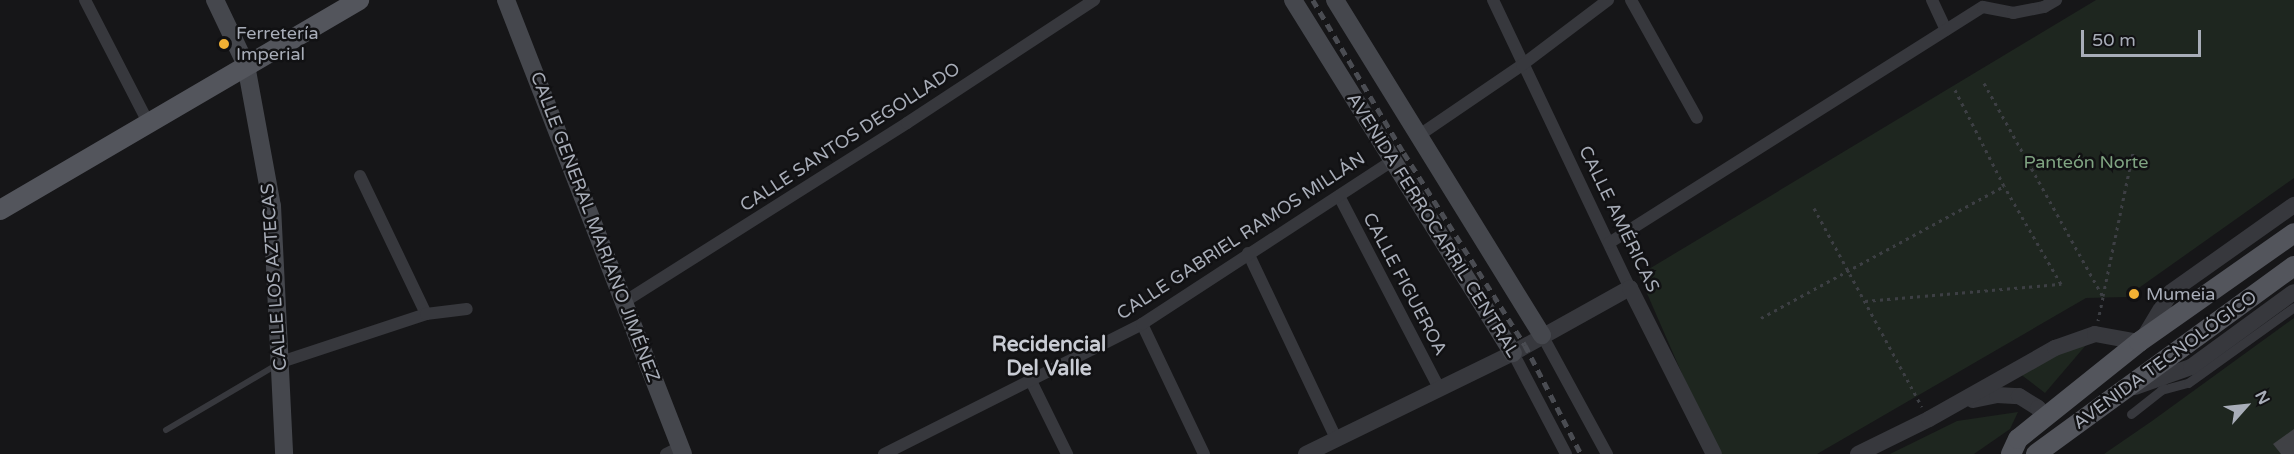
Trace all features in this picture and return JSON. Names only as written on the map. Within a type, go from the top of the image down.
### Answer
[{"type":"main road","name":"CALLE LOS AZTECAS","points":[[215,0],[246,65],[272,206],[284,454]]},
{"type":"main road","points":[[0,210],[359,0]]},
{"type":"main road","name":"CALLE GENERAL MARIANO JIMÉNEZ","points":[[506,0],[624,302],[676,452]]},
{"type":"main road","name":"AVENIDA FERROCARRIL CENTRAL","points":[[1293,0],[1513,353]]},
{"type":"main road","name":"AVENIDA FERROCARRIL CENTRAL","points":[[1335,0],[1542,335]]},
{"type":"main road","name":"AVENIDA TECNOLÓGICO","points":[[2011,454],[2018,440],[2140,341],[2294,233]]},
{"type":"main road","name":"AVENIDA TECNOLÓGICO","points":[[2042,452],[2294,266]]},
{"type":"street","points":[[85,0],[149,124]]},
{"type":"street","name":"CALLE SANTOS DEGOLLADO","points":[[624,302],[907,123],[1094,0]]},
{"type":"street","name":"CALLE AMÉRICAS","points":[[1493,0],[1630,288],[1714,454]]},
{"type":"street","points":[[1418,136],[1522,65],[1608,0]]},
{"type":"street","points":[[1632,0],[1697,118]]},
{"type":"street","points":[[1932,0],[1946,30]]},
{"type":"street","points":[[1609,243],[1946,30],[1981,4],[2013,13],[2044,7],[2056,0]]},
{"type":"street","name":"CALLE GABRIEL RAMOS MILLÁN","points":[[884,454],[1142,324],[1248,252],[1339,196],[1392,160]]},
{"type":"street","points":[[360,176],[426,314]]},
{"type":"street","name":"CALLE FIGUEROA","points":[[1339,196],[1439,388]]},
{"type":"street","points":[[1858,454],[1929,419],[2055,348],[2095,334],[2140,341],[2170,292],[2294,205]]},
{"type":"street","points":[[1248,252],[1336,438]]},
{"type":"street","points":[[1306,454],[1513,353],[1630,288]]},
{"type":"street","points":[[2131,414],[2294,291]]},
{"type":"street","points":[[2161,390],[2188,383],[2294,307]]},
{"type":"street","points":[[281,362],[426,314],[467,309]]},
{"type":"street","points":[[1142,324],[1204,454]]},
{"type":"street","name":"AVENIDA FERROCARRIL CENTRAL","points":[[1542,335],[1607,454]]},
{"type":"street","name":"AVENIDA FERROCARRIL CENTRAL","points":[[1513,353],[1566,454]]},
{"type":"street","points":[[2125,390],[2191,367]]},
{"type":"street","points":[[1030,379],[1067,454]]},
{"type":"street","points":[[1955,404],[1997,395],[2019,396],[2038,408],[2045,417]]},
{"type":"lane","points":[[166,429],[281,362]]},
{"type":"path","points":[[1984,83],[2103,297]]},
{"type":"path","points":[[1865,301],[2061,284],[2004,186],[1955,90]]},
{"type":"path","points":[[2095,334],[2133,153]]},
{"type":"path","points":[[1761,318],[2004,186]]},
{"type":"path","points":[[1814,208],[1929,419]]},
{"type":"green space","name":"Panteón Norte","points":[[2096,0],[2294,0],[2294,178],[2126,297],[2086,298],[1817,454],[1717,454],[1639,275]]},
{"type":"green space","points":[[2294,318],[2294,454],[2104,454],[2152,421]]},
{"type":"green space","points":[[2092,338],[2045,393],[2019,373]]},
{"type":"green space","points":[[2018,412],[2010,429],[1974,454],[1890,454],[1957,421]]},
{"type":"building","points":[[2294,429],[2294,454],[2281,454],[2273,444]]},
{"type":"railway","points":[[1313,0],[1404,153],[1525,345],[1581,454]]},
{"type":"place","name":"Ferretería Imperial","points":[[224,44]]},
{"type":"place","name":"Mumeia","points":[[2134,294]]},
{"type":"district","name":"Recidencial Del Valle","points":[[1049,357]]}]
